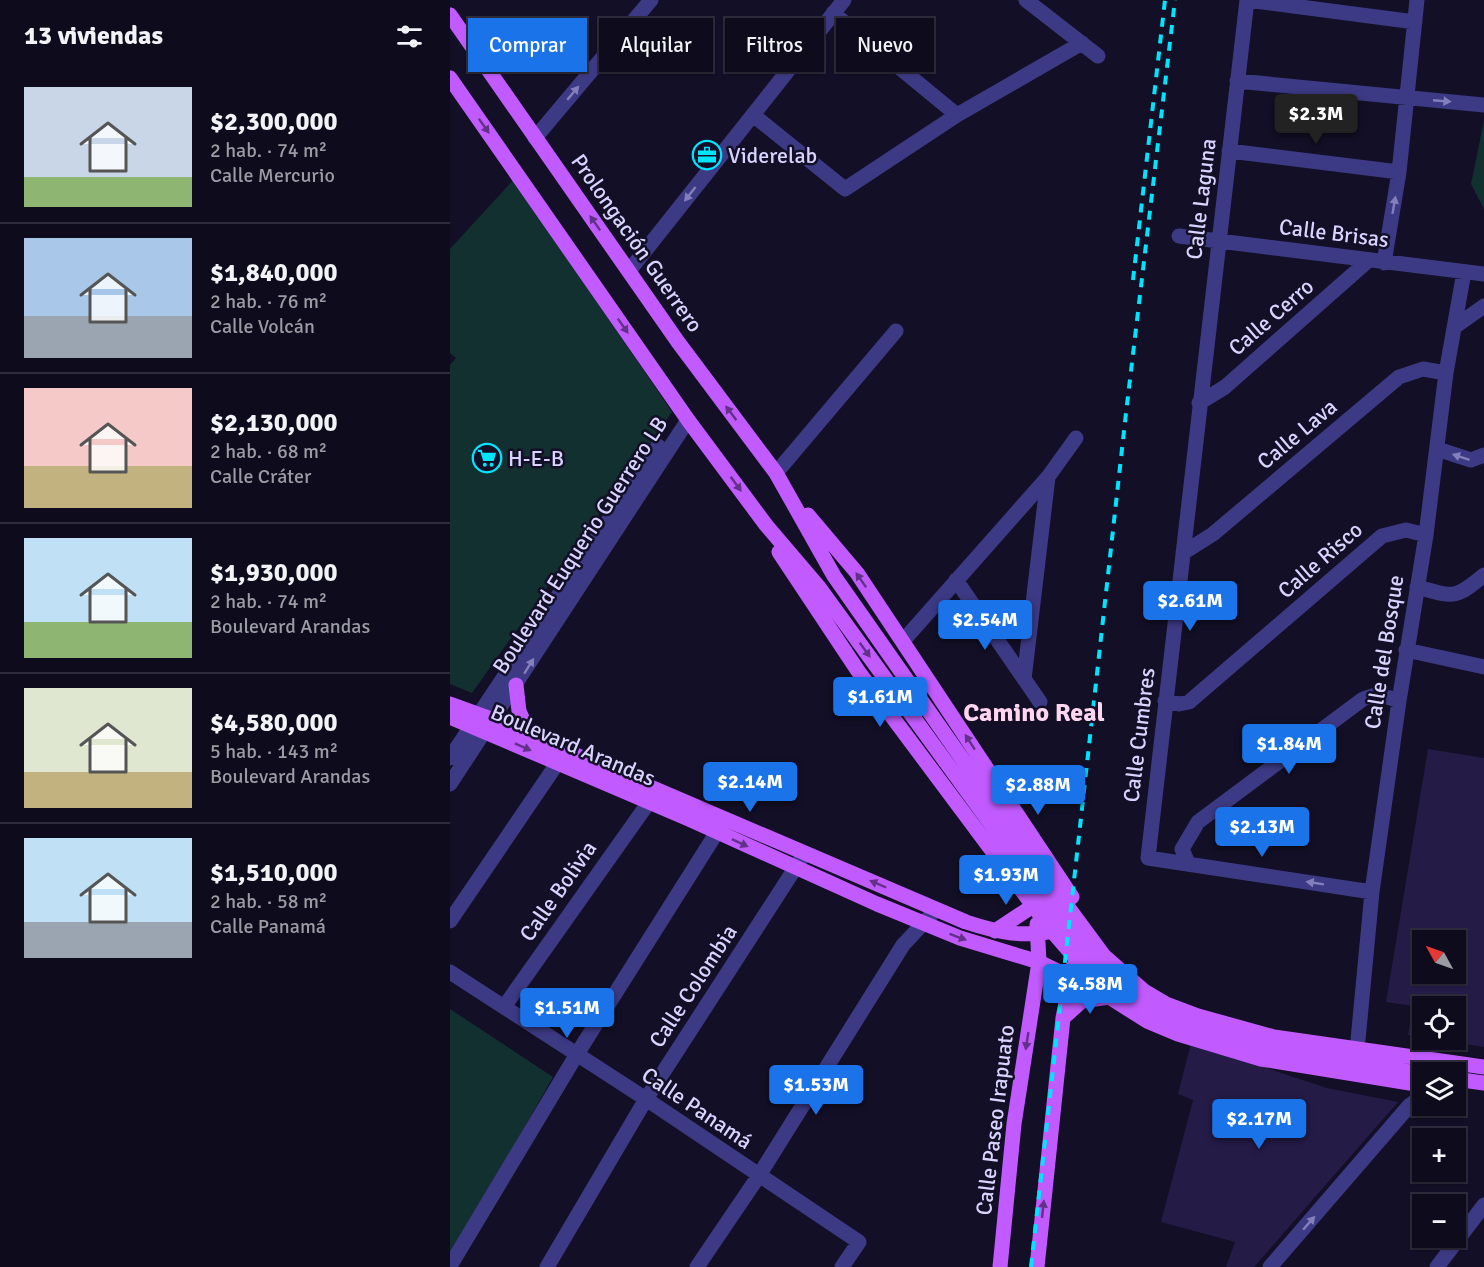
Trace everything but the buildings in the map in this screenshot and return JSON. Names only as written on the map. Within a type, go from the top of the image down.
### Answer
[{"type":"main road","name":"Prolongación Guerrero","points":[[450,15],[629,271],[790,495]]},
{"type":"main road","points":[[450,78],[685,416],[766,525],[818,586],[1094,966],[1115,986],[1158,1014],[1225,1038],[1484,1067]]},
{"type":"main road","points":[[790,495],[834,576],[1031,857],[1104,956],[1131,981],[1166,1004],[1197,1016],[1274,1043],[1412,1072]]},
{"type":"main road","points":[[790,495],[857,573],[1063,884],[1122,962],[1176,1001],[1204,1013],[1268,1028],[1358,1040],[1484,1067]]},
{"type":"main road","points":[[766,525],[779,552],[858,671],[1034,907],[1046,932],[1109,997],[1147,1021],[1178,1034],[1262,1059],[1412,1083]]},
{"type":"main road","points":[[516,685],[519,711],[530,736]]},
{"type":"main road","name":"Boulevard Arandas","points":[[450,704],[483,723],[561,757],[994,931],[1046,932],[1087,918]]},
{"type":"main road","name":"Boulevard Arandas","points":[[450,717],[530,736],[561,757],[649,802],[925,924],[960,938],[1039,962],[1109,997]]},
{"type":"main road","points":[[994,931],[1034,907],[1063,884]]},
{"type":"main road","points":[[1037,1267],[1063,1018],[1074,959],[1087,918]]},
{"type":"main road","name":"Calle Paseo Irapuato","points":[[1000,1267],[1014,1124],[1039,962],[1046,932]]},
{"type":"main road","points":[[1098,986],[1107,968],[1122,962]]},
{"type":"main road","points":[[1063,1018],[1082,1001],[1109,997]]},
{"type":"main road","points":[[1466,1082],[1484,1083]]},
{"type":"street","points":[[535,138],[651,0]]},
{"type":"street","points":[[629,271],[844,0]]},
{"type":"street","points":[[1026,0],[1098,56]]},
{"type":"street","points":[[1247,0],[1415,22]]},
{"type":"street","name":"Calle Laguna","points":[[1199,403],[1247,0]]},
{"type":"street","points":[[1377,262],[1400,172],[1417,0]]},
{"type":"street","points":[[833,13],[957,115]]},
{"type":"street","points":[[753,116],[845,189],[957,115],[1082,43]]},
{"type":"street","points":[[1237,81],[1484,105]]},
{"type":"street","points":[[1229,151],[1400,172]]},
{"type":"street","name":"Calle Brisas","points":[[1179,236],[1484,274]]},
{"type":"street","name":"Calle Cerro","points":[[1199,403],[1225,387],[1377,262]]},
{"type":"street","name":"Calle del Bosque","points":[[1358,1040],[1372,892],[1406,650],[1426,535],[1446,373],[1464,272]]},
{"type":"street","points":[[1456,326],[1484,306]]},
{"type":"street","points":[[776,473],[896,331]]},
{"type":"street","name":"Calle Lava","points":[[1183,553],[1213,534],[1400,376],[1423,369],[1446,373]]},
{"type":"street","name":"Calle Cumbres","points":[[1188,863],[1148,858],[1199,403]]},
{"type":"street","name":"Boulevard Euquerio Guerrero LB","points":[[450,758],[516,685],[685,416]]},
{"type":"street","name":"Boulevard Euquerio Guerrero LB","points":[[450,784],[483,723],[685,416]]},
{"type":"street","points":[[903,641],[1048,477],[1076,438]]},
{"type":"street","points":[[1437,449],[1471,460],[1484,455]]},
{"type":"street","points":[[1024,679],[1048,477]]},
{"type":"street","name":"Calle Risco","points":[[1166,701],[1179,704],[1189,702],[1382,536],[1406,530],[1426,535]]},
{"type":"street","points":[[1417,587],[1452,596],[1464,592],[1484,575]]},
{"type":"street","points":[[956,580],[1040,702]]},
{"type":"street","points":[[1406,650],[1484,667]]},
{"type":"street","points":[[1372,892],[1188,863],[1182,849],[1198,822],[1363,699],[1378,694],[1399,701]]},
{"type":"street","points":[[450,921],[561,757]]},
{"type":"street","name":"Calle Bolivia","points":[[504,1007],[649,802]]},
{"type":"street","points":[[450,1266],[577,1054],[717,832]]},
{"type":"street","name":"Calle Colombia","points":[[547,1267],[646,1099],[805,854]]},
{"type":"street","points":[[903,945],[914,900]]},
{"type":"street","points":[[698,1267],[758,1177],[903,945],[925,924],[935,908]]},
{"type":"street","name":"Calle Panamá","points":[[450,972],[646,1099],[758,1177],[859,1242],[842,1267]]},
{"type":"street","points":[[1270,1267],[1412,1104]]},
{"type":"street","points":[[1437,1267],[1484,1205]]},
{"type":"green space","points":[[1484,120],[1484,209],[1471,184]]},
{"type":"green space","points":[[514,179],[672,412],[472,693],[450,684],[450,365],[456,358],[450,353],[450,249]]},
{"type":"green space","points":[[450,1009],[553,1077],[450,1258]]},
{"type":"railway","points":[[1133,280],[1165,0]]},
{"type":"railway","points":[[1031,1267],[1126,413],[1175,0]]},
{"type":"place","name":"Viderelab","points":[[707,155]]},
{"type":"place","name":"H-E-B","points":[[487,458]]},
{"type":"district","name":"Camino Real","points":[[1034,713]]}]
